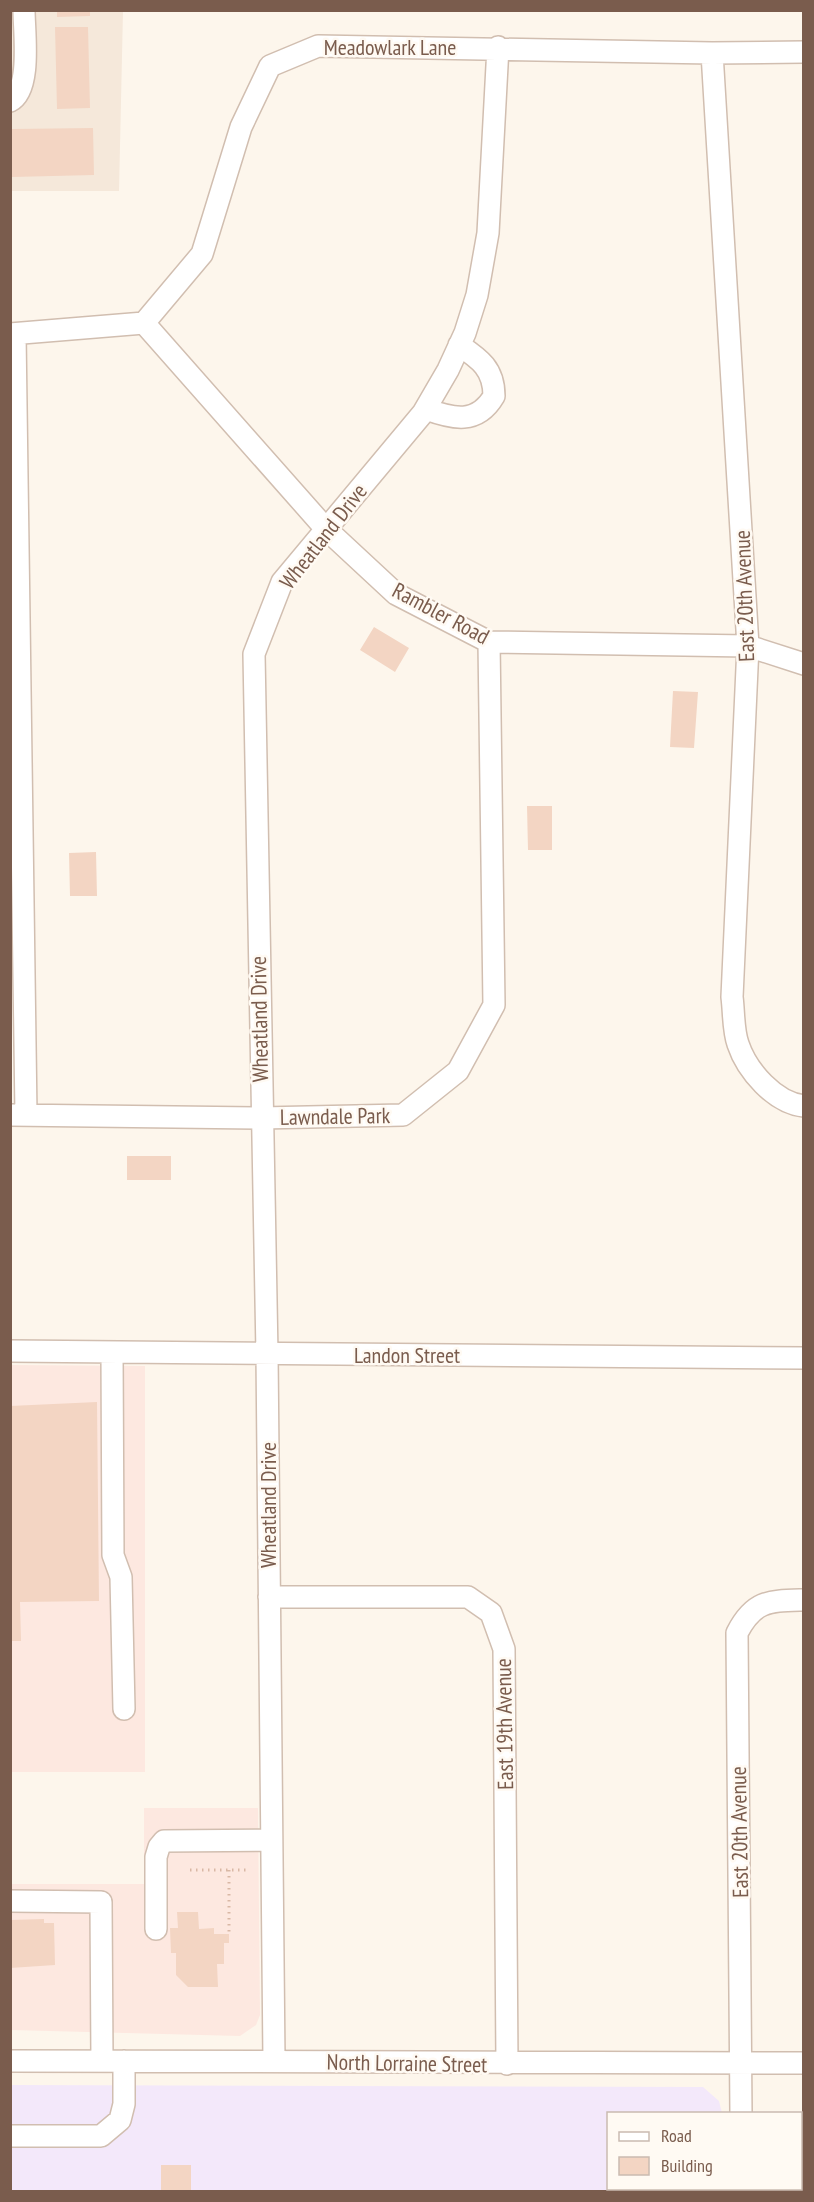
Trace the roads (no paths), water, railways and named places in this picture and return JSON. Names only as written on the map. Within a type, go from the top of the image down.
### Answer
[{"type":"street","points":[[10,100],[15,99],[24,80],[24,10]]},
{"type":"street","name":"Meadowlark Lane","points":[[144,323],[202,254],[241,127],[270,66],[318,46],[712,52],[804,51]]},
{"type":"street","name":"Wheatland Drive","points":[[274,2061],[267,1354],[254,654],[282,582],[426,409],[459,345],[477,295],[488,233],[498,47]]},
{"type":"street","name":"East 20th Avenue","points":[[712,52],[748,646],[732,997],[738,1044],[760,1081],[790,1105],[804,1106]]},
{"type":"street","points":[[18,1115],[13,334],[144,323]]},
{"type":"street","name":"Rambler Road","points":[[144,323],[326,529],[396,594],[489,642],[748,646],[804,664]]},
{"type":"street","points":[[426,409],[456,418],[467,418],[484,408],[494,396],[493,379],[488,368],[459,345]]},
{"type":"street","name":"Lawndale Park","points":[[18,1115],[261,1118],[404,1114],[458,1071],[494,1005],[489,642]]},
{"type":"street","name":"Landon Street","points":[[10,1351],[804,1358]]},
{"type":"street","points":[[111,1352],[113,1555],[121,1576],[124,1709]]},
{"type":"street","name":"East 19th Avenue","points":[[268,1598],[468,1597],[491,1613],[504,1649],[507,2064]]},
{"type":"street","name":"East 20th Avenue","points":[[741,2112],[737,1633],[746,1615],[766,1602],[804,1600]]},
{"type":"street","points":[[156,1929],[156,1857],[164,1841],[271,1840]]},
{"type":"street","points":[[10,1901],[101,1902],[102,2061]]},
{"type":"street","name":"North Lorraine Street","points":[[10,2061],[804,2064]]},
{"type":"street","points":[[10,2136],[101,2136],[120,2120],[124,2104],[124,2061]]}]
